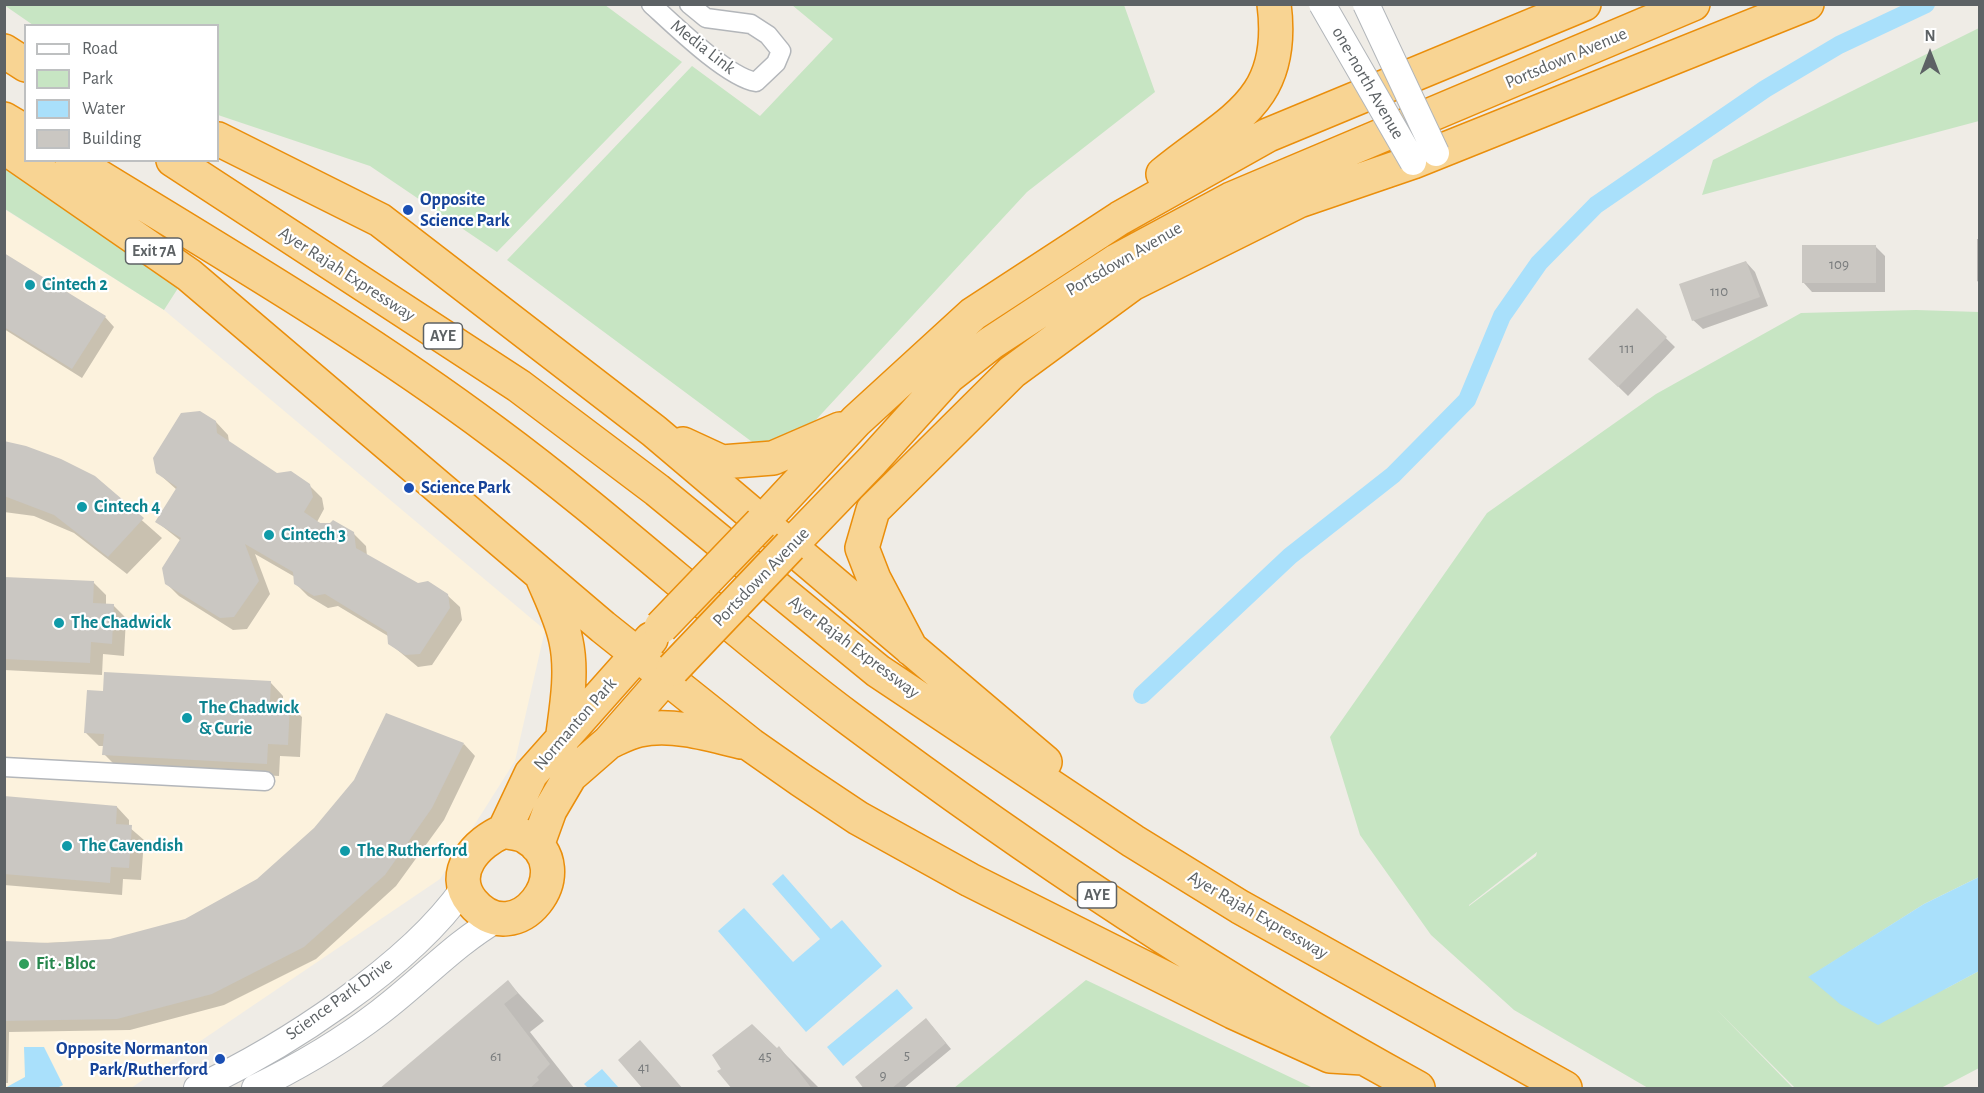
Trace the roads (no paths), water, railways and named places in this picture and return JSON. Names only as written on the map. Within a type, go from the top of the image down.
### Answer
[{"type":"highway","points":[[1120,218],[1149,186],[1180,160],[1210,140],[1259,95],[1270,74],[1274,51],[1277,28],[1274,4]]},
{"type":"highway","name":"Portsdown Avenue","points":[[640,650],[856,421],[973,314],[1120,218],[1268,135],[1584,4]]},
{"type":"highway","name":"Portsdown Avenue","points":[[669,673],[872,461],[949,376],[991,343],[1116,261],[1231,199],[1693,4]]},
{"type":"highway","points":[[862,548],[873,510],[1012,372],[1132,284],[1299,201],[1425,158],[1808,4]]},
{"type":"highway","points":[[4,45],[24,53]]},
{"type":"highway","points":[[4,51],[24,63]]},
{"type":"highway","points":[[4,119],[24,131]]},
{"type":"highway","points":[[219,140],[380,220],[654,431],[910,650],[994,717],[1133,841]]},
{"type":"highway","name":"Exit 7A","points":[[4,147],[24,161]]},
{"type":"highway","name":"Exit 7A","points":[[26,162],[189,275],[542,576],[640,650]]},
{"type":"highway","name":"AYE","points":[[75,162],[331,319],[494,431],[844,714],[1078,883],[1363,1058],[1418,1089]]},
{"type":"highway","name":"Ayer Rajah Expressway","points":[[176,162],[519,386],[657,490],[878,671],[1133,841],[1240,907],[1564,1089]]},
{"type":"highway","points":[[654,431],[722,462],[773,458],[856,421]]},
{"type":"highway","points":[[872,461],[858,508],[862,548],[874,579],[910,650]]},
{"type":"highway","points":[[542,576],[560,618],[567,644],[567,694],[562,741]]},
{"type":"highway","points":[[640,650],[751,745],[858,818],[1081,937],[1233,1012],[1330,1056],[1363,1058]]},
{"type":"highway","name":"Normanton Park","points":[[504,831],[531,774],[640,650]]},
{"type":"highway","name":"Normanton Park","points":[[537,846],[550,810],[570,776],[609,742],[669,673]]},
{"type":"highway","points":[[609,742],[639,730],[661,729],[704,733],[751,745]]},
{"type":"highway","points":[[504,831],[524,836],[537,846],[546,864],[547,883],[541,899],[527,912],[512,918],[499,918],[483,913],[471,901],[464,888],[464,872],[470,855],[488,837],[504,831]]},
{"type":"main road","name":"one-north Avenue","points":[[1322,4],[1425,158]]},
{"type":"main road","name":"one-north Avenue","points":[[1366,4],[1425,158]]},
{"type":"main road","name":"Science Park Drive","points":[[197,1089],[298,1032],[369,982],[435,925],[464,888]]},
{"type":"main road","name":"Science Park Drive","points":[[255,1089],[316,1057],[381,1011],[478,930],[499,918]]},
{"type":"street","name":"Media Link","points":[[651,4],[695,43],[745,80],[756,82],[776,63],[781,51],[768,35],[750,24],[706,18],[689,4]]},
{"type":"street","points":[[4,767],[265,781]]},
{"type":"water","points":[[783,874],[831,929],[842,920],[882,966],[806,1032],[718,931],[744,908],[793,962],[820,939],[772,884]]},
{"type":"water","points":[[1979,877],[1979,971],[1878,1025],[1840,1004],[1808,977],[1924,904]]},
{"type":"water","points":[[897,989],[913,1008],[843,1066],[827,1047]]},
{"type":"water","points":[[24,1047],[44,1047],[63,1085],[57,1088],[5,1088],[25,1077]]},
{"type":"water","points":[[602,1069],[619,1088],[588,1088],[584,1084]]},
{"type":"waterway","points":[[1142,695],[1290,556],[1393,475],[1467,400],[1502,316],[1539,263],[1596,205],[1765,89],[1839,45],[1926,4]]},
{"type":"place","name":"Opposite Science Park","points":[[408,210]]},
{"type":"place","name":"Cintech 2","points":[[30,285]]},
{"type":"place","name":"Science Park","points":[[409,488]]},
{"type":"place","name":"Cintech 4","points":[[82,507]]},
{"type":"place","name":"Cintech 3","points":[[269,535]]},
{"type":"place","name":"The Chadwick","points":[[59,623]]},
{"type":"place","name":"The Chadwick & Curie","points":[[187,718]]},
{"type":"place","name":"The Cavendish","points":[[67,846]]},
{"type":"place","name":"The Rutherford","points":[[345,851]]},
{"type":"place","name":"Fit · Bloc","points":[[24,964]]},
{"type":"place","name":"Opposite Normanton Park/Rutherford","points":[[220,1059]]}]
